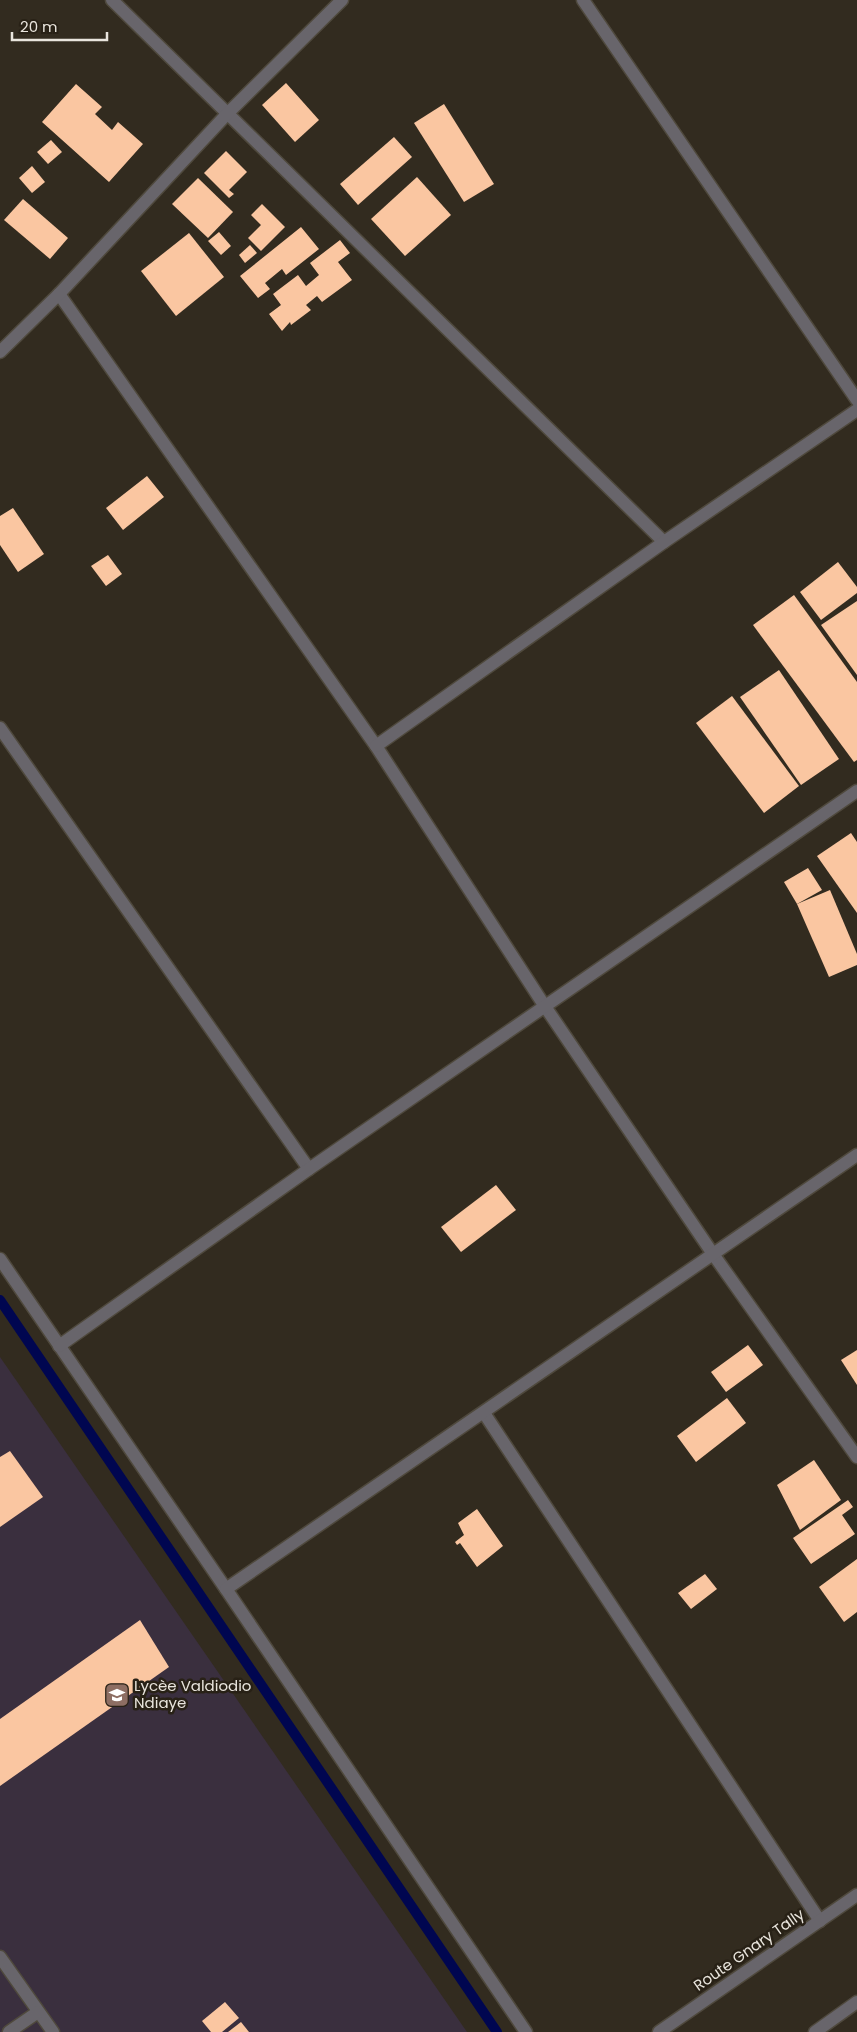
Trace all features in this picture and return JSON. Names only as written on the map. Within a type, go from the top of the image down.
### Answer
[{"type":"street","points":[[112,0],[664,542]]},
{"type":"street","points":[[0,352],[59,294],[227,114],[342,0]]},
{"type":"street","points":[[583,0],[857,400]]},
{"type":"street","points":[[59,294],[376,746],[544,1005],[713,1254],[857,1456]]},
{"type":"street","points":[[376,746],[664,542],[857,410]]},
{"type":"street","points":[[0,728],[309,1169]]},
{"type":"street","points":[[59,1346],[544,1005],[857,791]]},
{"type":"street","points":[[226,1589],[857,1155]]},
{"type":"street","points":[[0,1259],[526,2032]]},
{"type":"street","points":[[484,1412],[820,1921]]},
{"type":"street","name":"Route Gnary Tally","points":[[659,2032],[857,1895]]},
{"type":"street","points":[[0,1957],[53,2032]]},
{"type":"street","points":[[815,2032],[857,2002]]},
{"type":"street","points":[[9,2032],[38,2012]]},
{"type":"shaded area","name":"Lycèe Valdiodio Ndiaye","points":[[0,1357],[467,2032],[0,2032]]},
{"type":"building","points":[[286,83],[319,120],[295,142],[262,105]]},
{"type":"building","points":[[76,84],[102,107],[95,114],[112,130],[118,122],[143,144],[109,182],[42,122]]},
{"type":"building","points":[[444,104],[494,184],[464,202],[414,123]]},
{"type":"building","points":[[394,137],[412,157],[358,205],[340,184]]},
{"type":"building","points":[[51,140],[62,152],[48,164],[37,152]]},
{"type":"building","points":[[226,151],[247,172],[229,190],[234,194],[229,198],[204,173]]},
{"type":"building","points":[[32,166],[45,182],[32,193],[19,178]]},
{"type":"building","points":[[417,177],[451,215],[405,256],[371,219]]},
{"type":"building","points":[[198,178],[233,212],[208,238],[172,204]]},
{"type":"building","points":[[23,199],[68,238],[50,259],[4,220]]},
{"type":"building","points":[[262,204],[285,227],[261,251],[248,238],[261,225],[251,215]]},
{"type":"building","points":[[301,227],[319,249],[286,275],[282,269],[265,283],[270,289],[258,298],[240,276]]},
{"type":"building","points":[[219,232],[231,246],[221,255],[208,241]]},
{"type":"building","points":[[189,233],[224,277],[176,316],[141,271]]},
{"type":"building","points":[[340,240],[350,253],[338,262],[352,280],[322,302],[317,296],[306,305],[311,310],[291,325],[290,322],[282,331],[269,314],[281,305],[273,294],[298,275],[306,286],[319,275],[310,263]]},
{"type":"building","points":[[250,245],[257,253],[245,263],[239,255]]},
{"type":"building","points":[[147,476],[164,497],[123,530],[106,508]]},
{"type":"building","points":[[13,508],[44,554],[18,572],[0,545],[0,516]]},
{"type":"building","points":[[108,555],[122,574],[106,586],[91,566]]},
{"type":"building","points":[[838,562],[857,587],[857,593],[821,620],[800,592]]},
{"type":"building","points":[[794,595],[857,682],[857,760],[854,762],[753,625]]},
{"type":"building","points":[[857,601],[857,675],[821,625]]},
{"type":"building","points":[[779,670],[839,759],[801,785],[740,697]]},
{"type":"building","points":[[732,696],[799,786],[764,813],[696,723]]},
{"type":"building","points":[[851,833],[857,842],[857,913],[817,856]]},
{"type":"building","points":[[808,868],[822,890],[797,904],[784,882]]},
{"type":"building","points":[[830,890],[857,954],[857,965],[829,977],[797,904]]},
{"type":"building","points":[[496,1185],[516,1210],[461,1252],[441,1227]]},
{"type":"building","points":[[748,1345],[763,1365],[726,1392],[711,1372]]},
{"type":"building","points":[[857,1350],[857,1385],[841,1360]]},
{"type":"building","points":[[727,1398],[746,1423],[696,1462],[677,1436]]},
{"type":"building","points":[[10,1451],[43,1497],[0,1527],[0,1457]]},
{"type":"building","points":[[814,1460],[841,1500],[800,1530],[777,1485]]},
{"type":"building","points":[[848,1500],[853,1507],[842,1515],[855,1534],[811,1564],[793,1538]]},
{"type":"building","points":[[477,1509],[503,1546],[477,1567],[460,1543],[457,1545],[455,1542],[464,1535],[458,1523]]},
{"type":"building","points":[[857,1559],[857,1612],[844,1622],[819,1587]]},
{"type":"building","points":[[705,1574],[717,1589],[691,1609],[678,1593]]},
{"type":"building","points":[[140,1620],[169,1667],[0,1786],[0,1719]]},
{"type":"building","points":[[225,2002],[239,2018],[222,2032],[211,2032],[202,2021]]},
{"type":"building","points":[[241,2022],[249,2032],[228,2032]]},
{"type":"waterway","points":[[0,1300],[497,2032]]},
{"type":"place","name":"Lycèe Valdiodio Ndiaye","points":[[117,1695]]}]
